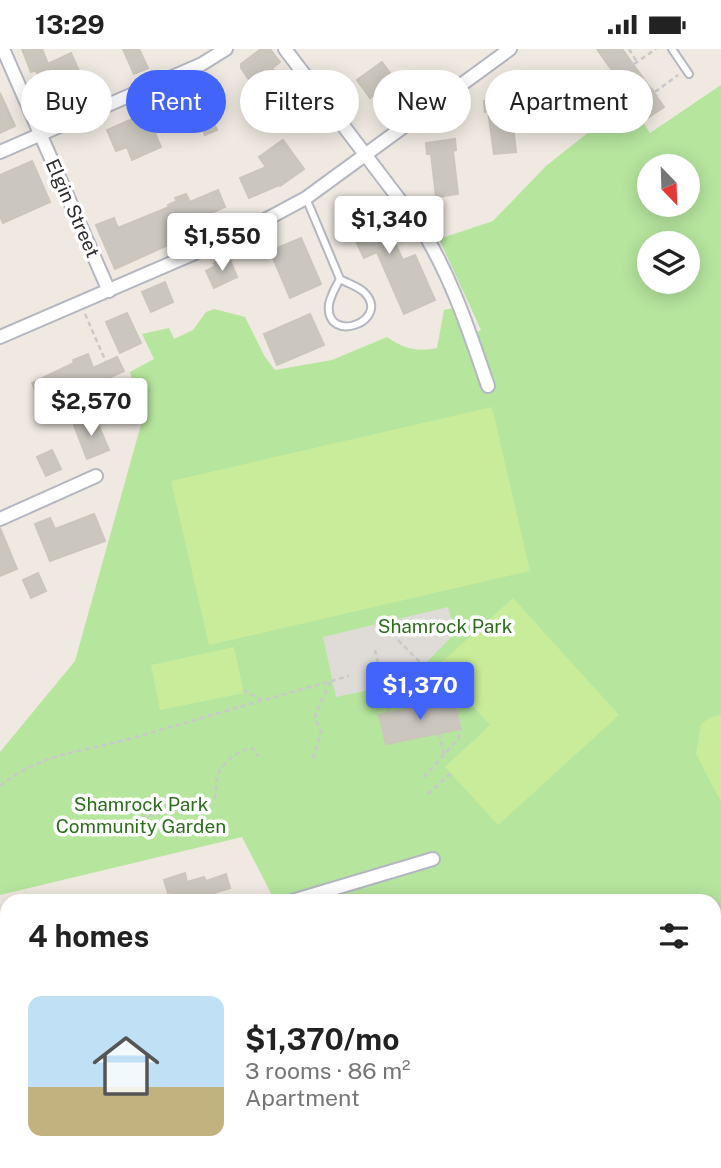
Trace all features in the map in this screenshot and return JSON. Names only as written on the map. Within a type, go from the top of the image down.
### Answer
[{"type":"street","name":"Elgin Street","points":[[3,49],[109,291]]},
{"type":"street","points":[[0,152],[202,64],[226,49]]},
{"type":"street","points":[[285,49],[421,228],[435,251],[460,303],[488,386]]},
{"type":"street","points":[[0,337],[239,233],[306,198],[510,49]]},
{"type":"street","points":[[0,519],[96,476]]},
{"type":"street","points":[[316,894],[433,859]]},
{"type":"lane","points":[[672,49],[687,72]]},
{"type":"lane","points":[[306,198],[340,279],[358,288],[368,298],[369,311],[363,322],[357,326],[338,324],[330,313],[330,300],[340,279]]},
{"type":"path","points":[[629,49],[634,64],[656,49]]},
{"type":"path","points":[[654,92],[687,72]]},
{"type":"path","points":[[80,303],[106,362]]},
{"type":"path","points":[[398,640],[455,697],[461,734],[424,777]]},
{"type":"path","points":[[375,650],[389,713]]},
{"type":"path","points":[[427,669],[433,703]]},
{"type":"path","points":[[0,786],[32,764],[56,755],[92,749],[349,676]]},
{"type":"path","points":[[313,758],[321,733],[315,717],[316,712],[331,681]]},
{"type":"path","points":[[243,690],[263,701]]},
{"type":"path","points":[[439,733],[444,755]]},
{"type":"path","points":[[99,828],[212,801],[216,797],[218,775],[227,762],[247,748],[252,748],[258,756]]},
{"type":"path","points":[[428,794],[451,773]]},
{"type":"green space","name":"Shamrock Park","points":[[721,85],[721,894],[271,894],[242,837],[0,894],[0,752],[75,661],[142,421],[130,372],[154,359],[142,334],[169,328],[174,339],[193,330],[206,312],[214,309],[245,317],[265,357],[275,370],[332,360],[387,337],[411,349],[437,348],[444,310],[454,308],[466,337],[481,330],[439,239],[493,221],[546,166],[588,133],[653,133]]},
{"type":"green space","points":[[492,407],[530,571],[209,645],[171,481]]},
{"type":"green space","points":[[513,598],[619,715],[498,825],[445,767],[490,725],[437,666]]},
{"type":"green space","points":[[234,647],[244,693],[160,710],[151,665]]},
{"type":"green space","points":[[721,714],[721,802],[696,754],[701,724]]},
{"type":"shaded area","points":[[448,607],[455,633],[428,661],[427,668],[431,672],[423,681],[419,679],[336,697],[323,637]]},
{"type":"building","points":[[22,49],[42,49],[48,64],[71,53],[79,70],[36,70],[30,70]]},
{"type":"building","points":[[123,49],[139,49],[148,68],[132,70]]},
{"type":"building","points":[[261,49],[270,49],[280,62],[272,68],[274,70],[242,70],[241,64]]},
{"type":"building","points":[[597,49],[622,49],[637,70],[612,70]]},
{"type":"building","points":[[382,62],[388,70],[373,70],[373,96],[370,98],[359,79]]},
{"type":"building","points":[[653,92],[664,107],[653,114]]},
{"type":"building","points":[[0,93],[15,126],[0,133]]},
{"type":"building","points":[[126,122],[126,133],[155,133],[161,147],[132,160],[127,147],[116,151],[108,133],[112,133],[112,128]]},
{"type":"building","points":[[491,133],[514,133],[516,152],[494,154]]},
{"type":"building","points":[[455,139],[456,150],[453,151],[458,194],[436,197],[431,154],[427,154],[426,143]]},
{"type":"building","points":[[283,140],[304,169],[280,186],[249,198],[240,178],[266,167],[259,157]]},
{"type":"building","points":[[32,161],[50,202],[3,223],[0,216],[0,175]]},
{"type":"building","points":[[218,190],[225,207],[197,219],[199,223],[175,236],[177,241],[115,269],[96,225],[114,218],[118,228],[169,207],[168,205],[177,201],[175,198],[186,194],[190,202]]},
{"type":"building","points":[[373,198],[403,260],[415,255],[435,300],[404,314],[377,252],[364,258],[342,212]]},
{"type":"building","points":[[301,238],[321,284],[290,298],[270,251]]},
{"type":"building","points":[[226,257],[237,277],[214,288],[206,271]]},
{"type":"building","points":[[165,282],[173,302],[151,312],[142,292]]},
{"type":"building","points":[[127,313],[141,343],[120,353],[106,322]]},
{"type":"building","points":[[310,314],[324,345],[277,365],[264,334]]},
{"type":"building","points":[[88,354],[93,368],[117,357],[124,371],[99,382],[102,390],[67,403],[66,398],[43,408],[32,383]]},
{"type":"building","points":[[95,417],[109,450],[87,459],[74,425]]},
{"type":"building","points":[[52,450],[61,469],[46,476],[37,457]]},
{"type":"building","points":[[94,514],[105,541],[50,561],[35,524],[50,518],[55,529]]},
{"type":"building","points":[[0,528],[17,569],[0,576]]},
{"type":"building","points":[[38,573],[46,591],[31,598],[23,580]]},
{"type":"building","points":[[453,699],[460,729],[386,744],[379,715]]},
{"type":"building","points":[[185,873],[187,882],[204,877],[206,881],[226,874],[230,888],[211,894],[172,894],[168,893],[164,880]]},
{"type":"park label","name":"Shamrock Park Community Garden","points":[[141,815]]}]
